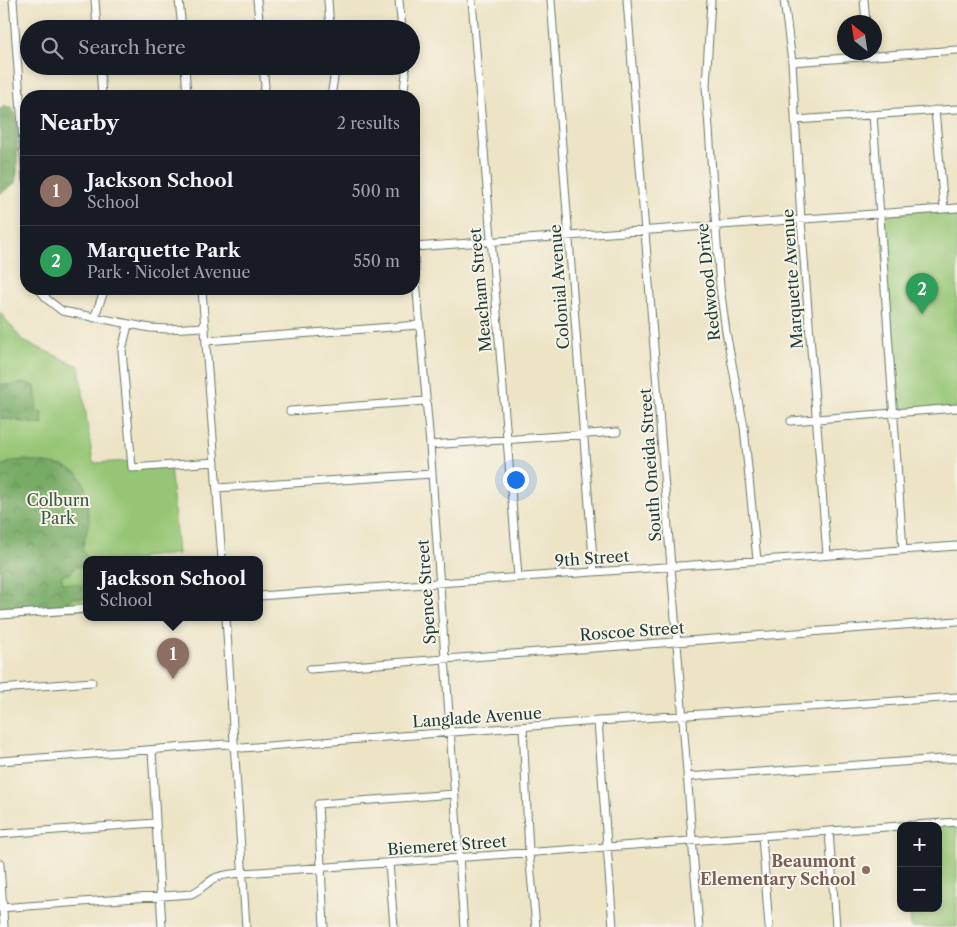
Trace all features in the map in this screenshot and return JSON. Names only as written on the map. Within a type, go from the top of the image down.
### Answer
[{"type":"street","points":[[13,0],[20,98]]},
{"type":"street","points":[[95,0],[96,20]]},
{"type":"street","points":[[179,0],[181,20]]},
{"type":"street","points":[[257,0],[259,20]]},
{"type":"street","points":[[328,0],[329,20]]},
{"type":"street","points":[[399,0],[401,20]]},
{"type":"street","name":"Meacham Street","points":[[472,0],[518,578]]},
{"type":"street","name":"Colonial Avenue","points":[[551,0],[594,572]]},
{"type":"street","name":"South Oneida Street","points":[[627,0],[699,927]]},
{"type":"street","name":"Redwood Drive","points":[[711,0],[706,86],[716,225],[726,332],[744,427],[757,560]]},
{"type":"street","name":"Marquette Avenue","points":[[784,0],[792,62],[801,220],[827,555]]},
{"type":"street","points":[[864,0],[865,15]]},
{"type":"street","points":[[882,54],[957,50]]},
{"type":"street","points":[[792,62],[837,58]]},
{"type":"street","points":[[101,75],[102,90]]},
{"type":"street","points":[[185,75],[186,90]]},
{"type":"street","points":[[264,75],[265,90]]},
{"type":"street","points":[[332,90],[334,75]]},
{"type":"street","points":[[404,90],[406,75]]},
{"type":"street","points":[[795,120],[957,109]]},
{"type":"street","points":[[935,110],[944,209]]},
{"type":"street","points":[[873,115],[903,550]]},
{"type":"street","points":[[420,247],[957,208]]},
{"type":"street","points":[[44,295],[62,311],[94,318],[167,329],[205,327]]},
{"type":"street","points":[[94,318],[104,295]]},
{"type":"street","points":[[202,295],[222,556]]},
{"type":"street","name":"Spence Street","points":[[417,295],[430,445],[464,927]]},
{"type":"street","points":[[128,324],[122,350],[132,468],[215,462]]},
{"type":"street","points":[[206,341],[419,325]]},
{"type":"street","points":[[290,412],[425,401]]},
{"type":"street","points":[[791,422],[957,408]]},
{"type":"street","points":[[430,445],[617,432]]},
{"type":"street","points":[[216,488],[432,474]]},
{"type":"street","name":"9th Street","points":[[263,596],[957,546]]},
{"type":"street","points":[[0,615],[83,609]]},
{"type":"street","points":[[226,621],[246,927]]},
{"type":"street","name":"Roscoe Street","points":[[310,669],[957,622]]},
{"type":"street","points":[[0,689],[92,682]]},
{"type":"street","name":"Langlade Avenue","points":[[0,761],[226,744],[242,748],[598,721],[957,697]]},
{"type":"street","points":[[598,721],[613,927]]},
{"type":"street","points":[[523,728],[529,853],[536,927]]},
{"type":"street","points":[[152,750],[162,927]]},
{"type":"street","points":[[687,777],[957,758]]},
{"type":"street","points":[[324,927],[318,804],[454,794]]},
{"type":"street","name":"Biemeret Street","points":[[942,823],[957,822]]},
{"type":"street","points":[[0,834],[156,823]]},
{"type":"street","name":"Biemeret Street","points":[[1,908],[191,894],[201,890],[212,879],[243,873],[897,826]]},
{"type":"street","points":[[829,831],[836,927]]},
{"type":"street","points":[[762,836],[769,927]]},
{"type":"street","points":[[389,863],[394,927]]},
{"type":"street","points":[[0,864],[1,908],[4,927]]},
{"type":"green space","points":[[5,106],[11,107],[18,125],[17,173],[15,183],[0,194],[0,109]]},
{"type":"green space","points":[[957,208],[957,408],[894,413],[881,214]]},
{"type":"green space","name":"Colburn Park","points":[[0,312],[23,341],[79,366],[93,463],[131,461],[132,468],[170,465],[178,554],[83,556],[83,609],[0,615]]},
{"type":"green space","points":[[26,383],[35,386],[36,409],[42,413],[43,425],[0,418],[0,384]]},
{"type":"green space","points":[[26,460],[64,466],[78,473],[85,486],[89,522],[82,549],[86,556],[83,556],[83,567],[76,566],[70,574],[61,575],[63,583],[83,586],[83,598],[72,598],[63,607],[0,605],[0,466],[14,461]]},
{"type":"green space","points":[[957,822],[957,927],[911,927],[910,912],[942,912],[942,825]]},
{"type":"place","name":"Marquette Park","points":[[922,314]]},
{"type":"place","name":"Jackson School","points":[[173,679]]},
{"type":"place","name":"Beaumont Elementary School","points":[[866,870]]}]
